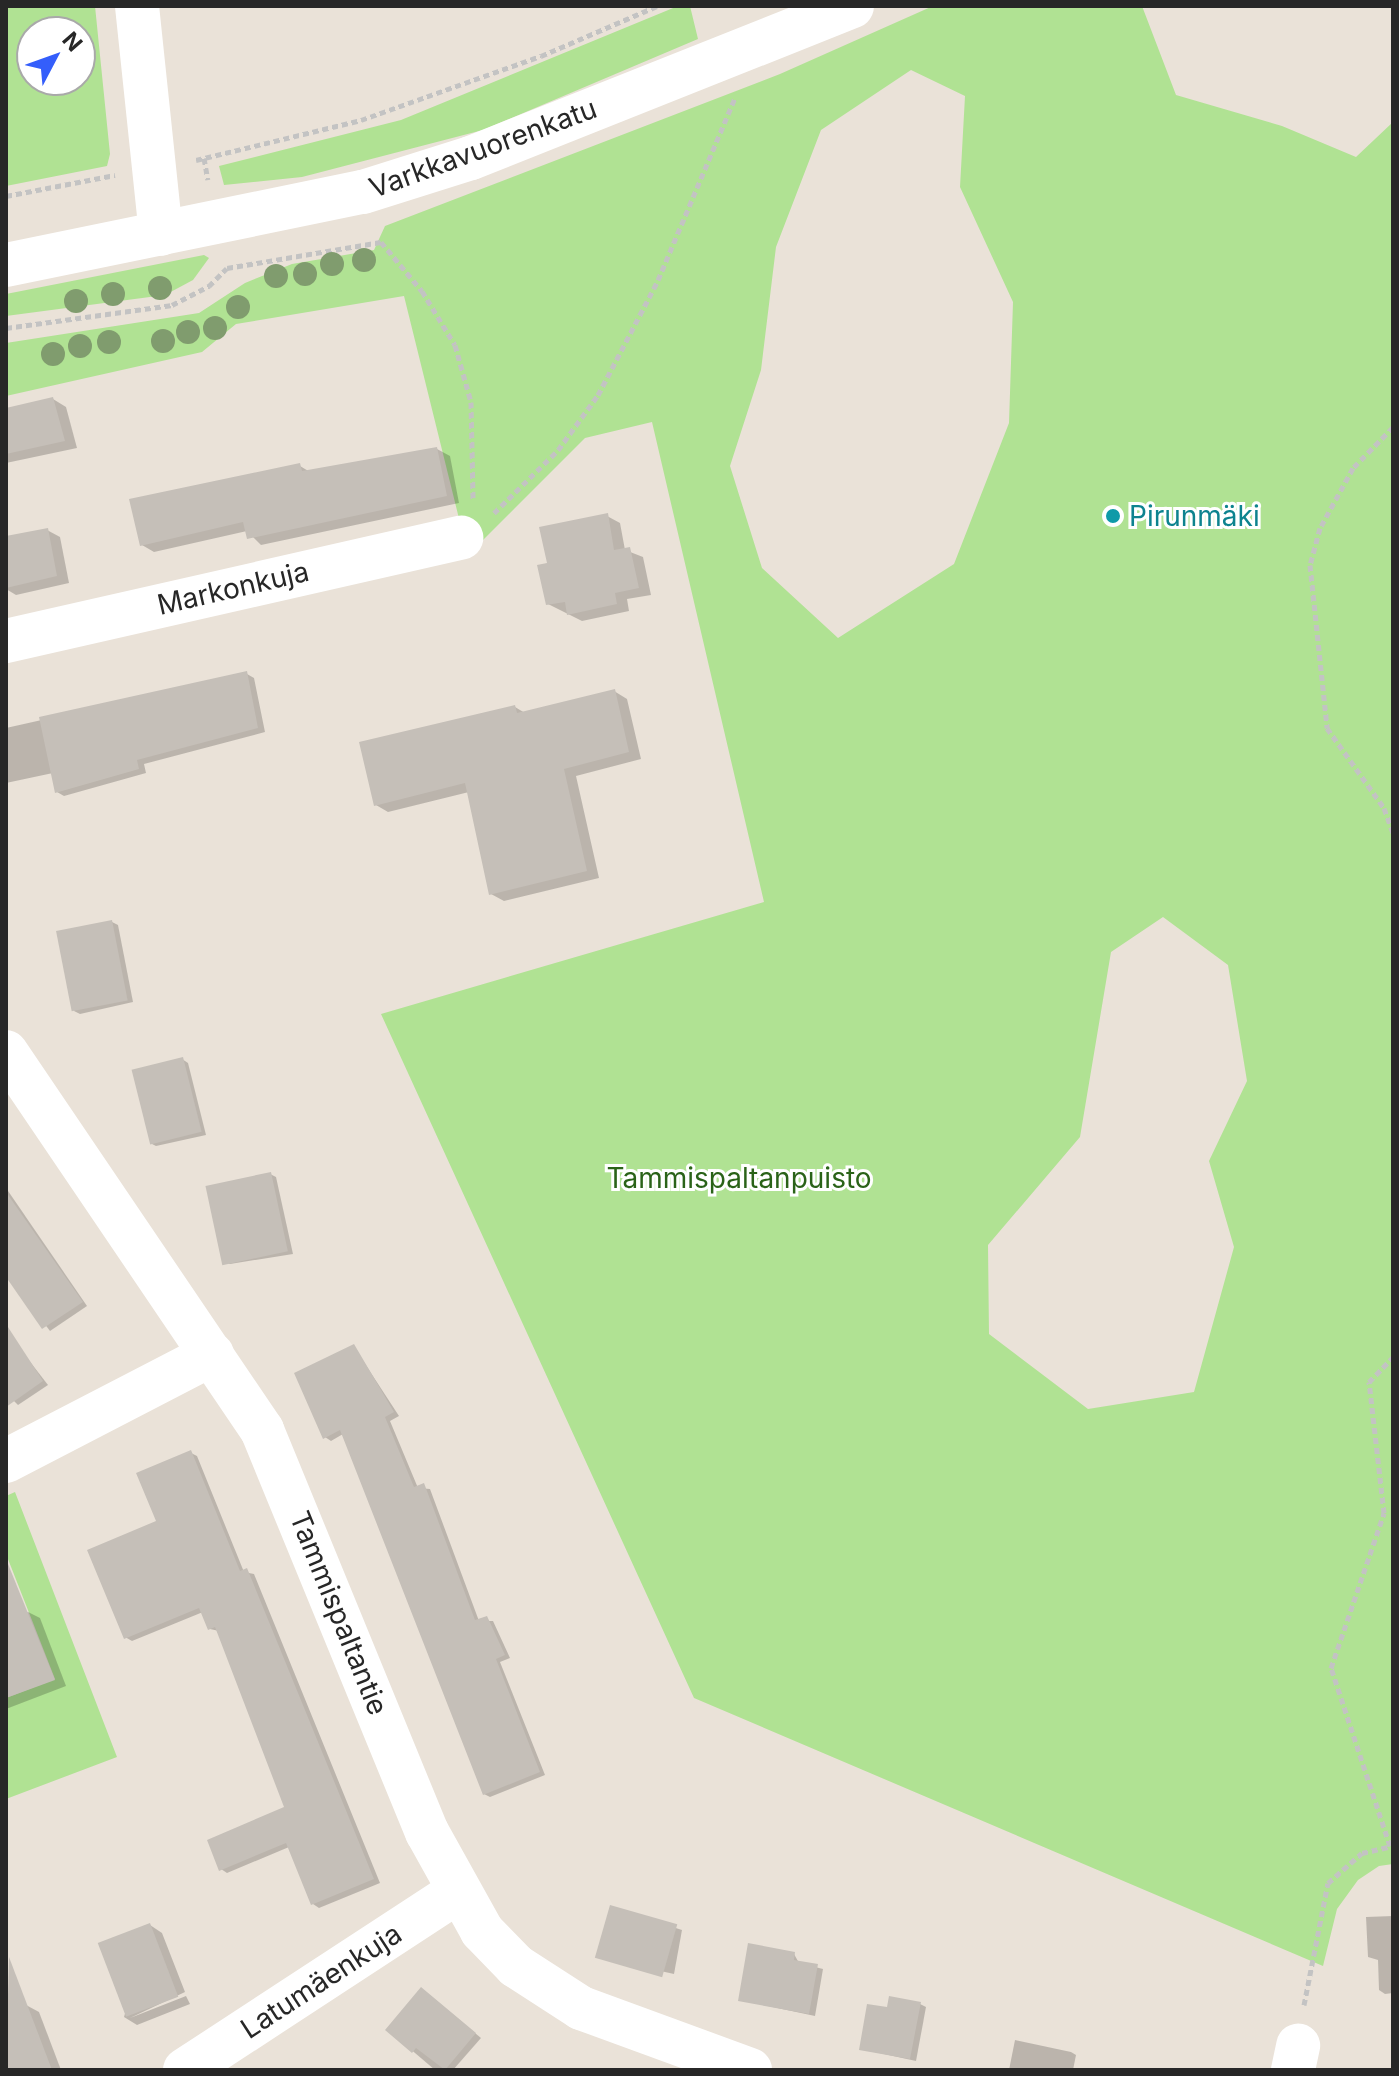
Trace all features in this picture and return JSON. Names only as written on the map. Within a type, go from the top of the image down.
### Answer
[{"type":"street","points":[[137,6],[161,234]]},
{"type":"street","name":"Varkkavuorenkatu","points":[[6,265],[363,192],[471,158],[852,6]]},
{"type":"street","name":"Markonkuja","points":[[6,641],[461,538]]},
{"type":"street","name":"Tammispaltantie","points":[[6,1052],[212,1354],[282,1473],[427,1832],[457,1892],[482,1931],[550,1991],[628,2028],[750,2070]]},
{"type":"street","points":[[6,1461],[212,1354]]},
{"type":"street","name":"Latumäenkuja","points":[[185,2070],[457,1892]]},
{"type":"path","points":[[182,163],[361,120],[541,56],[657,6]]},
{"type":"path","points":[[461,538],[503,506],[558,450],[598,395],[664,266],[738,90]]},
{"type":"path","points":[[204,158],[210,186]]},
{"type":"path","points":[[6,196],[123,173]]},
{"type":"path","points":[[6,328],[172,305],[209,286],[227,268],[381,242],[422,291],[455,345],[471,402],[473,501],[461,538]]},
{"type":"path","points":[[225,260],[227,268]]},
{"type":"path","points":[[1393,427],[1353,468],[1320,528],[1310,565],[1327,728],[1384,808],[1393,833]]},
{"type":"path","points":[[1296,2058],[1328,1883],[1362,1853],[1391,1846],[1331,1668],[1384,1513],[1369,1382],[1393,1357]]},
{"type":"green space","points":[[6,6],[95,6],[110,154],[107,166],[6,186]]},
{"type":"green space","points":[[678,6],[690,6],[698,39],[483,130],[302,177],[224,185],[219,166],[401,120]]},
{"type":"green space","name":"Tammispaltanpuisto","points":[[933,6],[1142,6],[1176,95],[1282,126],[1356,157],[1393,122],[1393,1864],[1379,1866],[1358,1880],[1337,1909],[1323,1966],[694,1698],[381,1014],[764,902],[652,422],[585,438],[468,555],[404,296],[236,324],[202,352],[6,396],[6,343],[199,313],[245,283],[292,264],[374,250],[385,226],[780,74]],"holes":[[[911,70],[965,96],[960,187],[1013,302],[1009,423],[954,564],[838,638],[762,568],[730,466],[761,370],[776,247],[821,130]],[[1163,917],[1228,965],[1247,1081],[1209,1161],[1234,1247],[1194,1392],[1088,1409],[989,1334],[988,1245],[1080,1137],[1111,952]]]},
{"type":"green space","points":[[204,255],[209,258],[193,280],[165,295],[6,316],[6,294]]},
{"type":"green space","points":[[15,1492],[117,1757],[6,1799],[6,1698],[55,1679],[6,1554],[6,1496]]},
{"type":"building","points":[[53,397],[65,441],[6,454],[6,408]]},
{"type":"building","points":[[437,447],[447,496],[247,539],[243,522],[140,546],[129,499],[300,463],[302,471]]},
{"type":"building","points":[[608,513],[614,550],[630,547],[639,588],[615,593],[617,604],[567,615],[565,602],[546,605],[537,565],[547,563],[539,527]]},
{"type":"building","points":[[48,528],[57,576],[6,588],[6,536]]},
{"type":"building","points":[[247,671],[258,728],[137,760],[139,769],[55,793],[39,717]]},
{"type":"building","points":[[615,689],[629,752],[564,769],[587,871],[489,895],[465,783],[374,806],[359,742],[515,705],[517,713]]},
{"type":"building","points":[[112,920],[128,1000],[72,1011],[56,931]]},
{"type":"building","points":[[183,1057],[202,1132],[150,1145],[132,1070]]},
{"type":"building","points":[[271,1172],[288,1251],[222,1265],[205,1186]]},
{"type":"building","points":[[6,1192],[83,1302],[42,1329],[6,1277]]},
{"type":"building","points":[[6,1324],[43,1381],[6,1407]]},
{"type":"building","points":[[354,1344],[394,1412],[385,1417],[414,1487],[424,1483],[475,1620],[487,1616],[505,1655],[496,1659],[540,1772],[483,1795],[340,1430],[323,1439],[294,1373]]},
{"type":"building","points":[[191,1450],[240,1571],[247,1568],[374,1879],[311,1905],[286,1843],[219,1871],[207,1840],[284,1807],[215,1627],[208,1630],[199,1608],[124,1639],[87,1550],[156,1521],[136,1473]]},
{"type":"building","points":[[6,1559],[55,1680],[6,1698]]},
{"type":"building","points":[[610,1905],[677,1924],[662,1977],[595,1958]]},
{"type":"building","points":[[150,1923],[178,1997],[126,2017],[98,1943]]},
{"type":"building","points":[[748,1943],[795,1952],[794,1960],[818,1964],[809,2014],[738,2001]]},
{"type":"building","points":[[9,1957],[52,2070],[6,2070]]},
{"type":"building","points":[[421,1987],[476,2033],[445,2070],[416,2048],[412,2053],[385,2030]]},
{"type":"building","points":[[889,1996],[921,2002],[910,2059],[859,2050],[867,2004],[887,2007]]},
{"type":"place","name":"Pirunmäki","points":[[1113,516]]}]
